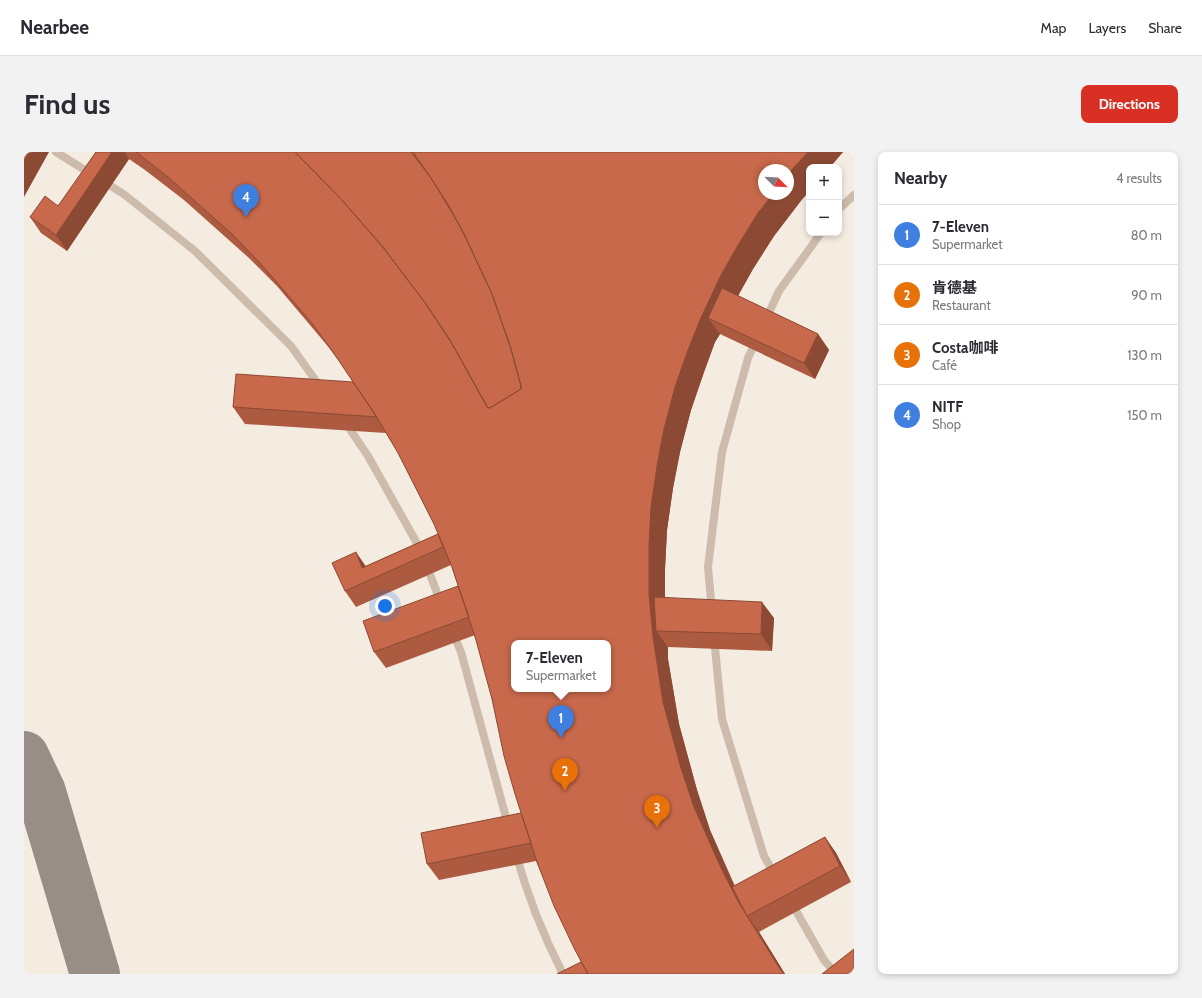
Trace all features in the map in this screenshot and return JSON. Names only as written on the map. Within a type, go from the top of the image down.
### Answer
[{"type":"lane","points":[[56,152],[125,195],[195,251],[291,346],[328,398]]},
{"type":"lane","points":[[842,206],[854,195]]},
{"type":"lane","points":[[780,884],[764,856],[722,719],[708,567],[722,452],[748,358],[779,291],[819,236]]},
{"type":"lane","points":[[341,417],[368,456],[418,545],[444,609]]},
{"type":"lane","points":[[449,623],[460,652],[510,831]]},
{"type":"lane","points":[[514,846],[528,891],[553,955],[564,974]]},
{"type":"lane","points":[[788,898],[824,960],[836,974]]},
{"type":"building","points":[[24,152],[29,152],[24,161]]},
{"type":"building","points":[[96,152],[112,152],[56,235],[30,217],[45,196],[58,206]]},
{"type":"building","points":[[136,152],[295,152],[341,199],[382,246],[426,304],[450,340],[487,407],[490,408],[521,389],[511,349],[492,294],[464,234],[449,206],[413,152],[808,152],[794,167],[794,164],[758,164],[758,200],[768,200],[758,213],[720,277],[700,320],[675,387],[664,429],[657,466],[651,507],[649,546],[649,594],[653,637],[663,702],[681,768],[694,807],[721,868],[739,903],[784,974],[588,974],[554,906],[537,862],[504,756],[492,699],[476,640],[452,567],[434,524],[398,453],[378,419],[311,322],[261,264],[233,235],[168,177]]},
{"type":"building","points":[[295,152],[411,152],[431,178],[454,216],[492,294],[511,349],[521,389],[488,408],[454,347],[426,304],[382,246],[341,199]]},
{"type":"building","points":[[722,288],[818,334],[804,363],[708,318]]},
{"type":"building","points":[[236,374],[353,382],[377,417],[233,407]]},
{"type":"building","points":[[438,534],[443,547],[345,591],[332,563],[356,552],[362,568]]},
{"type":"building","points":[[458,586],[469,617],[374,652],[363,621]]},
{"type":"building","points":[[654,597],[762,602],[761,634],[656,631]]},
{"type":"building","points":[[521,813],[531,843],[427,864],[421,833]]},
{"type":"building","points":[[825,837],[840,866],[747,916],[732,887]]},
{"type":"building","points":[[854,949],[854,974],[822,974]]},
{"type":"building","points":[[581,962],[588,973],[557,974]]},
{"type":"taxiway","points":[[24,756],[41,792],[95,974]]},
{"type":"place","name":"NITF","points":[[246,217]]},
{"type":"place","name":"7-Eleven","points":[[561,738]]},
{"type":"place","name":"肯德基","points":[[565,791]]},
{"type":"place","name":"Costa咖啡","points":[[657,828]]}]
